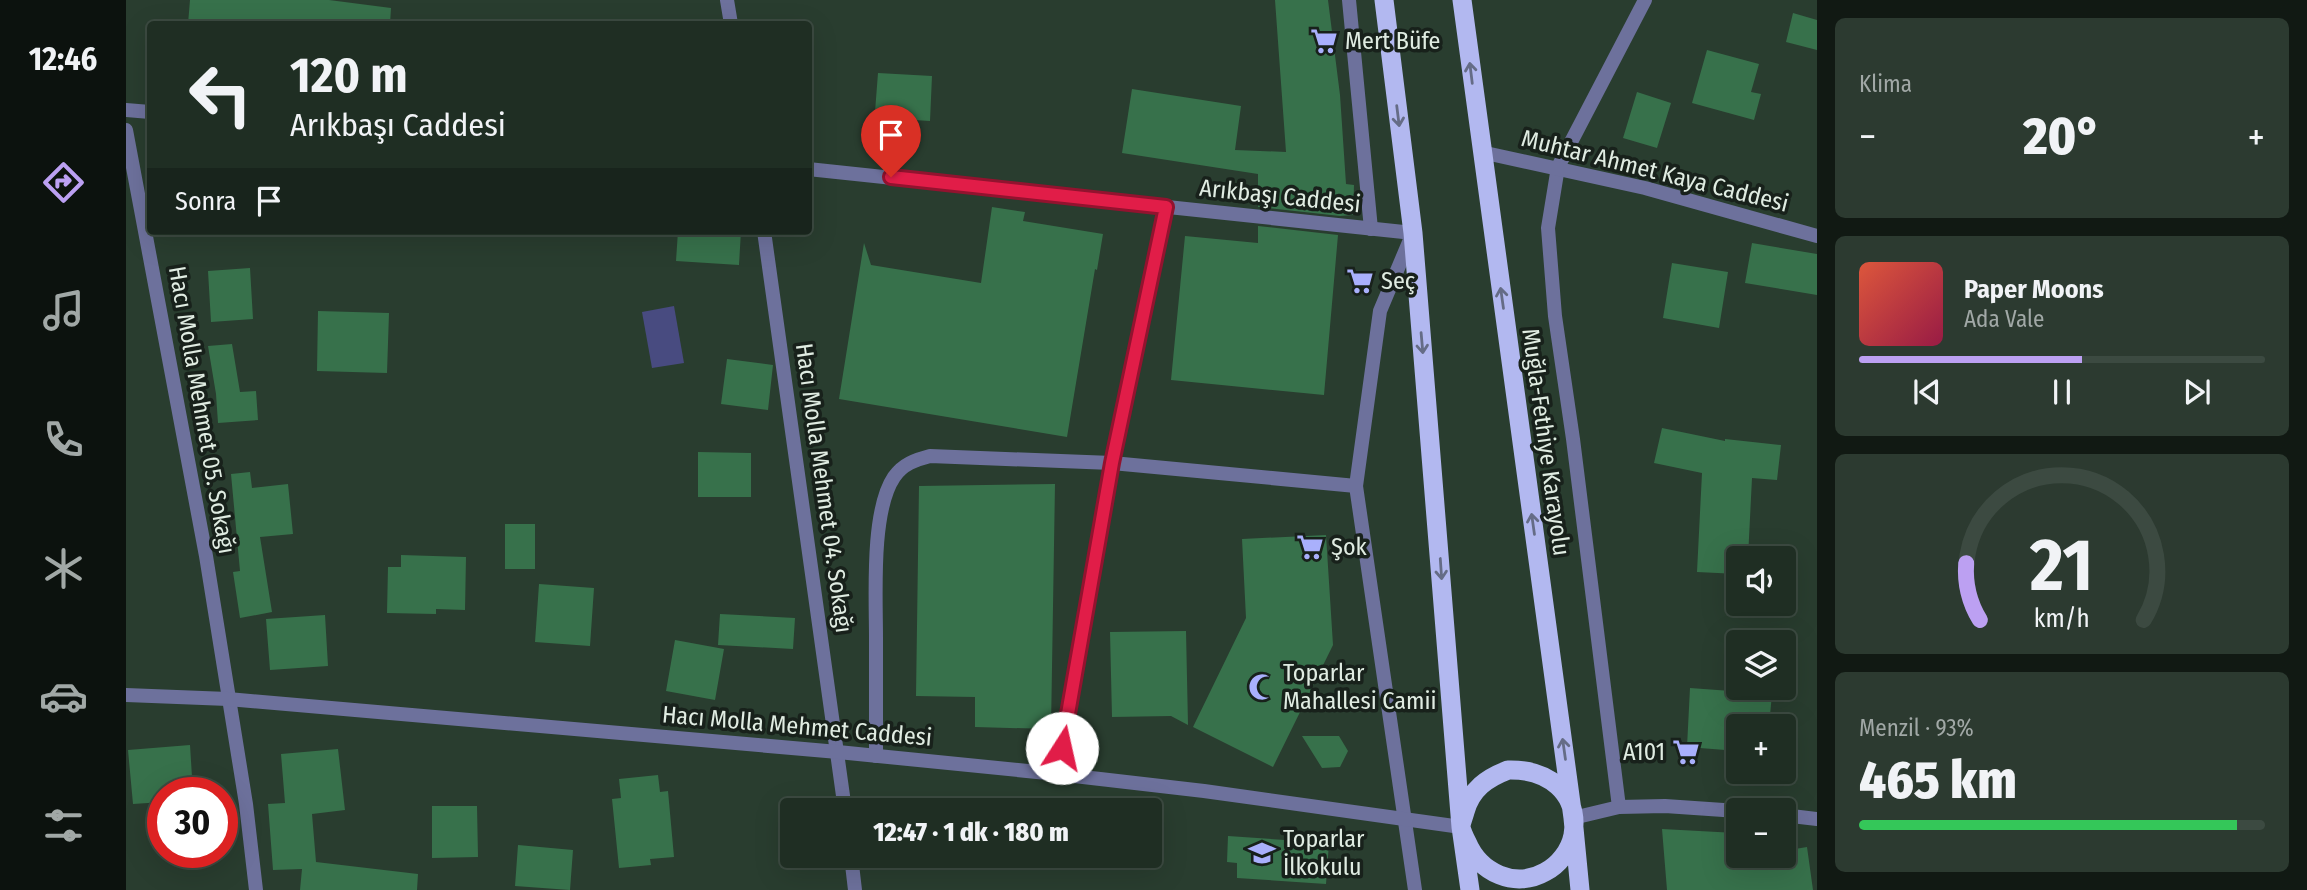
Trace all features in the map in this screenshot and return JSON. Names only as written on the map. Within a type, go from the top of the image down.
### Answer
[{"type":"highway","points":[[1384,0],[1413,233],[1461,827],[1470,890]]},
{"type":"highway","name":"Muğla-Fethiye Karayolu","points":[[1462,0],[1573,818],[1580,890]]},
{"type":"highway","points":[[1508,770],[1526,770],[1544,775],[1558,786],[1568,800],[1573,818],[1573,836],[1566,853],[1554,867],[1538,876],[1519,880],[1501,877],[1484,868],[1472,854],[1461,827],[1468,802],[1478,787],[1492,776],[1508,770]]},
{"type":"street","points":[[727,0],[730,21]]},
{"type":"street","points":[[1349,0],[1371,229]]},
{"type":"street","points":[[1619,807],[1548,260],[1548,228],[1558,167],[1645,0]]},
{"type":"street","points":[[126,110],[147,112]]},
{"type":"street","name":"Hacı Molla Mehmet 05. Sokağı","points":[[126,130],[216,614],[246,804],[256,890]]},
{"type":"street","name":"Muhtar Ahmet Kaya Caddesi","points":[[1481,152],[1558,167],[1817,236]]},
{"type":"street","name":"Arıkbaşı Caddesi","points":[[812,169],[1413,233]]},
{"type":"street","points":[[1057,774],[1112,463],[1166,207]]},
{"type":"street","points":[[1413,233],[1380,310],[1356,486],[1415,890]]},
{"type":"street","name":"Hacı Molla Mehmet 04. Sokağı","points":[[765,235],[844,798]]},
{"type":"street","points":[[876,756],[876,569],[879,528],[885,497],[894,478],[908,463],[930,456],[1112,463],[1356,486]]},
{"type":"street","name":"Hacı Molla Mehmet Caddesi","points":[[126,695],[228,699],[838,752],[1057,774],[1461,827]]},
{"type":"street","points":[[1573,818],[1619,807],[1665,806],[1726,810]]},
{"type":"street","points":[[1796,817],[1817,819]]},
{"type":"street","points":[[852,868],[855,890]]},
{"type":"water","points":[[674,306],[684,363],[652,368],[642,312]]},
{"type":"building","points":[[190,0],[329,0],[391,8],[390,21],[188,21]]},
{"type":"building","points":[[1275,0],[1328,0],[1340,95],[1346,184],[1354,185],[1353,215],[1258,207],[1258,174],[1122,153],[1132,89],[1241,106],[1235,150],[1286,152]]},
{"type":"building","points":[[1793,13],[1817,20],[1817,50],[1786,42]]},
{"type":"building","points":[[1707,50],[1759,64],[1751,92],[1761,94],[1754,120],[1692,103]]},
{"type":"building","points":[[878,73],[932,76],[930,121],[914,120],[914,128],[874,125]]},
{"type":"building","points":[[1637,92],[1671,103],[1657,148],[1623,138]]},
{"type":"building","points":[[992,207],[1025,212],[1023,221],[1103,234],[1067,437],[839,399],[864,243],[871,265],[981,283]]},
{"type":"building","points":[[1258,226],[1338,235],[1324,395],[1171,380],[1185,236],[1258,243]]},
{"type":"building","points":[[678,235],[741,235],[739,265],[676,261]]},
{"type":"building","points":[[1752,243],[1817,254],[1817,295],[1745,283]]},
{"type":"building","points":[[1672,263],[1728,272],[1719,328],[1663,318]]},
{"type":"building","points":[[250,268],[253,319],[211,322],[208,271]]},
{"type":"building","points":[[318,311],[389,313],[387,373],[317,371]]},
{"type":"building","points":[[232,344],[240,392],[256,391],[258,420],[218,423],[208,346]]},
{"type":"building","points":[[727,359],[773,365],[768,410],[721,404]]},
{"type":"building","points":[[1662,428],[1725,441],[1781,445],[1777,480],[1752,478],[1749,546],[1726,546],[1726,573],[1697,572],[1702,473],[1654,463]]},
{"type":"building","points":[[698,452],[751,453],[751,497],[698,497]]},
{"type":"building","points":[[250,472],[252,488],[288,484],[293,534],[260,537],[272,612],[240,618],[233,572],[240,571],[231,474]]},
{"type":"building","points":[[1055,484],[1051,729],[975,727],[975,697],[916,696],[919,486]]},
{"type":"building","points":[[505,524],[535,524],[535,569],[505,569]]},
{"type":"building","name":"Toparlar Mahallesi Camii","points":[[1326,535],[1333,645],[1273,767],[1193,727],[1246,618],[1242,539]]},
{"type":"building","points":[[401,555],[466,557],[465,610],[436,609],[436,614],[387,613],[388,567],[401,567]]},
{"type":"building","points":[[539,584],[594,588],[590,646],[535,642]]},
{"type":"building","points":[[720,614],[795,618],[793,649],[718,645]]},
{"type":"building","points":[[325,615],[328,666],[270,670],[266,619]]},
{"type":"building","points":[[1186,631],[1188,725],[1171,716],[1112,717],[1110,632]]},
{"type":"building","points":[[675,640],[724,649],[715,700],[666,691]]},
{"type":"building","points":[[1690,688],[1726,691],[1726,700],[1771,700],[1770,714],[1726,714],[1726,750],[1687,747]]},
{"type":"building","points":[[1302,736],[1339,736],[1348,751],[1340,767],[1322,768]]},
{"type":"building","points":[[190,745],[192,777],[147,777],[147,803],[133,804],[128,750]]},
{"type":"building","points":[[338,749],[345,810],[312,814],[316,862],[418,874],[417,890],[300,890],[302,869],[273,870],[268,804],[285,803],[281,754]]},
{"type":"building","points":[[658,775],[660,792],[668,791],[674,857],[650,859],[651,865],[619,868],[612,799],[621,798],[619,779]]},
{"type":"building","points":[[432,806],[477,806],[478,857],[432,858]]},
{"type":"building","points":[[1662,829],[1726,832],[1726,868],[1796,868],[1796,849],[1807,847],[1813,890],[1667,890]]},
{"type":"building","points":[[1228,836],[1329,843],[1326,884],[1237,878],[1237,863],[1227,862]]},
{"type":"building","points":[[518,845],[573,850],[570,890],[515,886]]},
{"type":"place","name":"Mert Büfe","points":[[1324,41]]},
{"type":"place","name":"Seç","points":[[1360,281]]},
{"type":"place","name":"Şok","points":[[1310,547]]},
{"type":"place","name":"Toparlar Mahallesi Camii","points":[[1262,687]]},
{"type":"place","name":"A101","points":[[1686,752]]},
{"type":"place","name":"Toparlar İlkokulu","points":[[1262,853]]},
{"type":"route","points":[[891,177],[1166,207],[1112,463],[1062,748]]}]
